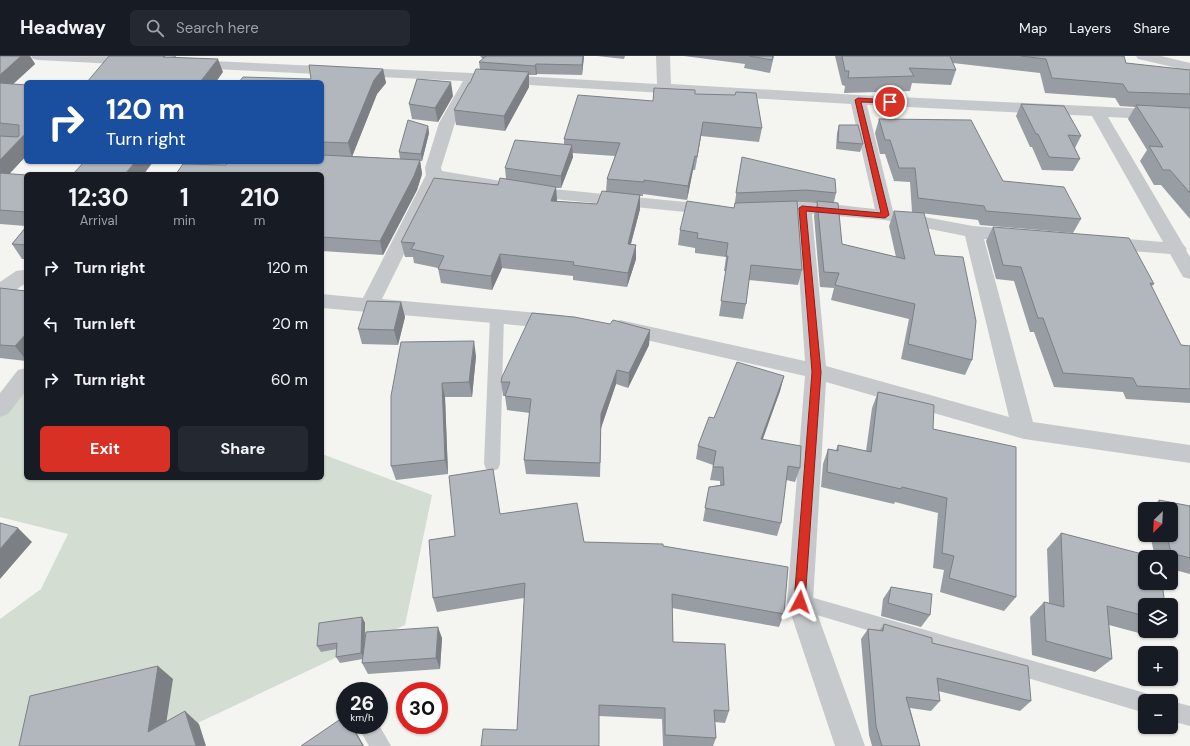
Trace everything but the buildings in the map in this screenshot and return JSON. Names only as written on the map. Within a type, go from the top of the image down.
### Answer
[{"type":"street","points":[[38,56],[148,62]]},
{"type":"street","points":[[663,56],[664,87]]},
{"type":"street","points":[[1143,56],[1190,66]]},
{"type":"street","points":[[179,63],[286,62],[472,77],[664,87],[858,100],[1190,116]]},
{"type":"street","points":[[369,305],[447,123],[472,77]]},
{"type":"street","points":[[858,100],[885,215]]},
{"type":"street","points":[[1097,111],[1178,249],[1190,273]]},
{"type":"street","points":[[428,170],[543,193],[731,211]]},
{"type":"street","points":[[802,208],[816,372],[800,602],[850,746]]},
{"type":"street","points":[[755,210],[802,208],[885,215],[973,232],[1036,238]]},
{"type":"street","points":[[973,232],[1024,430]]},
{"type":"street","points":[[1091,242],[1178,249]]},
{"type":"street","points":[[0,275],[24,276]]},
{"type":"street","points":[[0,291],[24,276]]},
{"type":"street","points":[[324,301],[580,324]]},
{"type":"street","points":[[603,326],[618,327],[816,372],[1024,430],[1190,454]]},
{"type":"street","points":[[0,408],[24,378]]},
{"type":"lane","points":[[492,464],[497,316]]},
{"type":"lane","points":[[800,602],[1138,701]]},
{"type":"lane","points":[[1178,713],[1190,716]]},
{"type":"lane","points":[[373,734],[381,746]]},
{"type":"shaded area","points":[[24,380],[24,480],[324,480],[324,455],[432,495],[405,625],[149,746],[0,746],[0,619],[41,589],[68,534],[0,517],[0,410]]},
{"type":"route","points":[[800,602],[816,372],[802,208],[885,215],[858,100],[890,102]]}]
